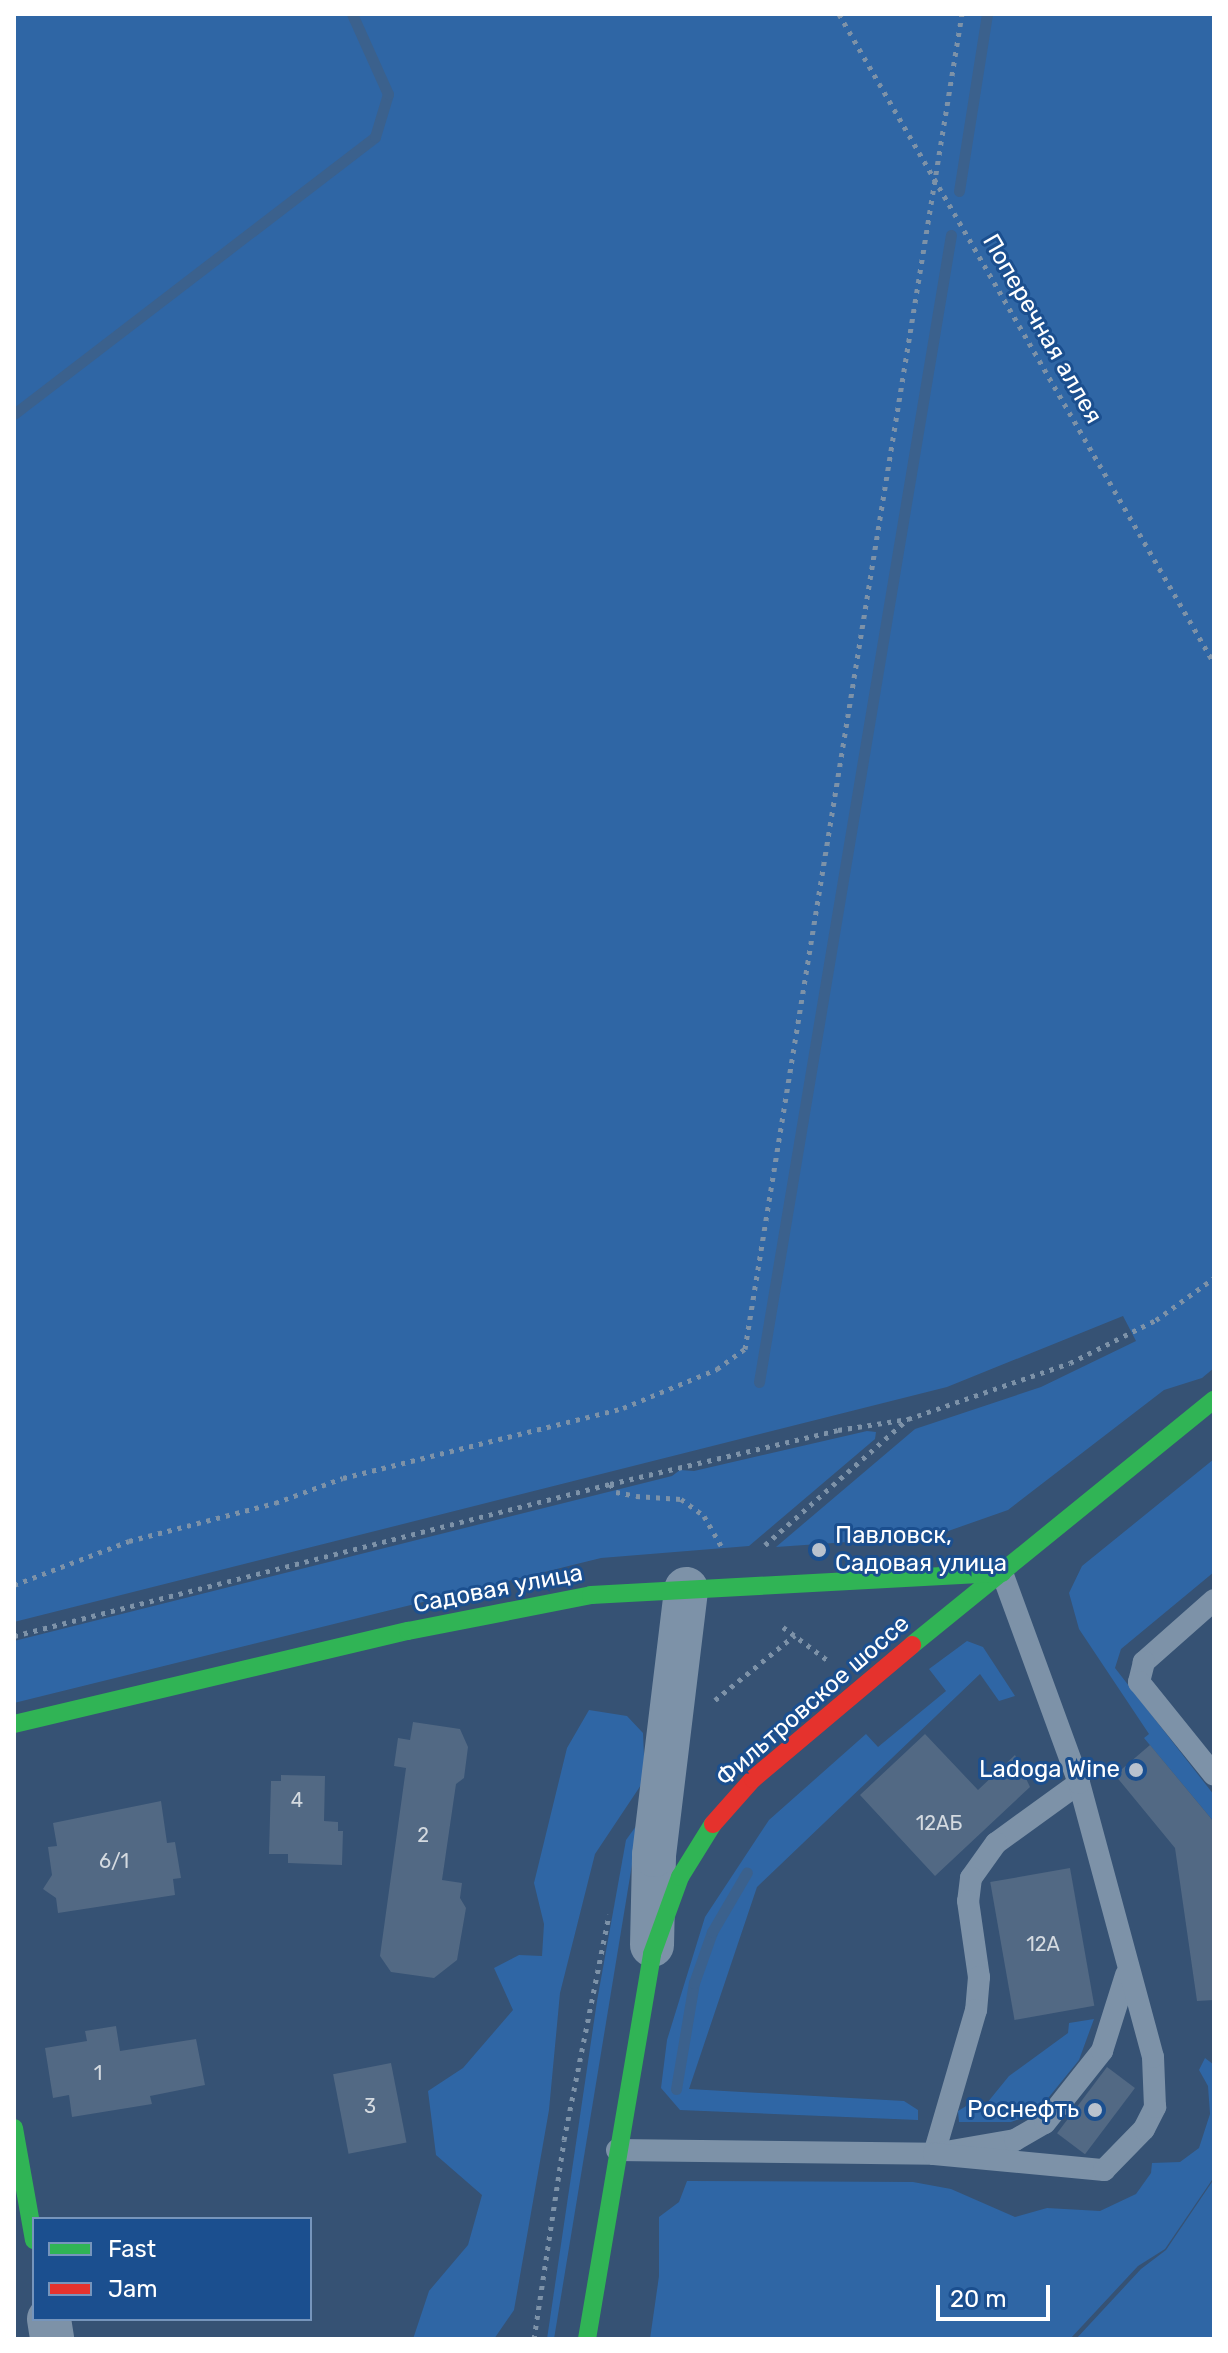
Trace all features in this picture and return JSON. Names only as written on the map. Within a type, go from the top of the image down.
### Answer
[{"type":"main road","name":"Фильтровское шоссе","points":[[587,2339],[652,1954],[680,1877],[717,1818],[806,1732],[1214,1400]]},
{"type":"main road","name":"Садовая улица","points":[[14,1724],[408,1631],[591,1595],[1002,1573]]},
{"type":"main road","points":[[14,2128],[32,2229]]},
{"type":"street","points":[[652,1954],[654,1855],[686,1589]]},
{"type":"lane","points":[[617,2150],[934,2154],[1104,2170],[1127,2151],[1155,2107],[1157,2085],[1079,1783],[1002,1573]]},
{"type":"lane","points":[[1214,1600],[1144,1662],[1139,1682],[1214,1775]]},
{"type":"lane","points":[[934,2154],[976,2010],[979,1977],[968,1901],[971,1878],[996,1843],[1079,1783]]},
{"type":"lane","points":[[934,2154],[1015,2140],[1045,2123],[1102,2051],[1127,1974]]},
{"type":"path","name":"Поперечная аллея","points":[[839,14],[1214,663]]},
{"type":"path","points":[[14,1585],[129,1541],[275,1503],[343,1478],[623,1408],[717,1369],[745,1349],[938,183],[962,14]]},
{"type":"path","points":[[14,1636],[610,1484],[838,1430],[908,1419],[1070,1363],[1156,1320],[1214,1278]]},
{"type":"path","points":[[756,1554],[908,1419]]},
{"type":"path","points":[[610,1484],[616,1492],[681,1499],[693,1506],[727,1555]]},
{"type":"path","points":[[702,1700],[713,1702],[795,1635],[830,1662]]},
{"type":"path","points":[[534,2339],[564,2140],[610,1906]]},
{"type":"shaded area","points":[[14,14],[1214,14],[1214,1368],[1202,1378],[1164,1390],[1008,1510],[934,1536],[776,1547],[915,1429],[1041,1387],[1136,1341],[1123,1316],[947,1387],[14,1622]]},
{"type":"shaded area","points":[[867,1431],[876,1432],[875,1439],[749,1546],[601,1558],[14,1703],[14,1641],[672,1476],[680,1470],[694,1471]]},
{"type":"shaded area","points":[[1214,1459],[1214,1572],[1121,1649],[1115,1668],[1214,1795],[1214,1822],[1144,1738],[1149,1734],[1079,1629],[1069,1593],[1082,1566]]},
{"type":"shaded area","points":[[967,1641],[983,1647],[1015,1696],[999,1701],[980,1674],[757,1887],[689,2089],[904,2101],[918,2110],[918,2120],[680,2110],[661,2088],[667,2040],[705,1917],[769,1820],[866,1734],[878,1747],[946,1691],[929,1669]]},
{"type":"shaded area","points":[[589,1710],[627,1716],[643,1733],[645,1779],[595,1854],[560,1993],[549,2110],[514,2310],[494,2339],[413,2339],[429,2291],[468,2245],[482,2195],[436,2155],[428,2091],[463,2068],[513,2010],[494,1968],[519,1955],[542,1956],[544,1924],[534,1883],[567,1748]]},
{"type":"shaded area","points":[[639,1822],[554,2339],[547,2339],[597,2001],[626,1840]]},
{"type":"shaded area","points":[[1094,2019],[1079,2060],[1036,2113],[1011,2122],[959,2122],[958,2111],[971,2103],[987,2103],[1009,2076],[1068,2033],[1069,2023]]},
{"type":"shaded area","points":[[1205,2058],[1214,2065],[1214,2177],[1165,2249],[1138,2266],[1070,2339],[650,2339],[659,2276],[659,2217],[679,2202],[687,2181],[913,2182],[951,2189],[1015,2217],[1047,2208],[1100,2211],[1136,2194],[1151,2173],[1152,2163],[1180,2162],[1199,2148],[1210,2114],[1208,2086],[1199,2070]]},
{"type":"shaded area","points":[[1214,2179],[1214,2339],[1076,2339],[1141,2269],[1166,2250]]},
{"type":"building","points":[[413,1722],[460,1729],[468,1747],[464,1778],[456,1784],[442,1880],[462,1883],[460,1898],[466,1908],[457,1960],[434,1978],[391,1972],[380,1956],[406,1768],[394,1766],[398,1738],[410,1740]]},
{"type":"building","points":[[925,1734],[978,1790],[1015,1755],[1030,1787],[935,1876],[860,1795]]},
{"type":"building","points":[[1150,1745],[1214,1822],[1214,2000],[1197,2001],[1175,1848],[1115,1775]]},
{"type":"building","points":[[281,1775],[325,1776],[324,1821],[338,1822],[338,1831],[343,1831],[342,1865],[288,1863],[288,1854],[269,1854],[271,1781],[281,1781]]},
{"type":"building","points":[[161,1801],[167,1843],[175,1842],[181,1878],[173,1879],[175,1895],[58,1913],[56,1898],[43,1889],[52,1875],[48,1847],[57,1846],[53,1823]]},
{"type":"building","points":[[1070,1868],[1094,2006],[1015,2020],[990,1882]]},
{"type":"building","points":[[116,2026],[120,2051],[196,2039],[205,2085],[150,2096],[152,2104],[72,2117],[69,2095],[53,2098],[45,2048],[87,2041],[85,2031]]},
{"type":"building","points":[[391,2063],[406,2143],[349,2154],[333,2074]]},
{"type":"building","name":"Роснефть","points":[[1107,2067],[1135,2088],[1085,2154],[1057,2133]]},
{"type":"waterway","points":[[14,414],[375,137],[388,94],[352,14]]},
{"type":"waterway","points":[[959,191],[987,14]]},
{"type":"waterway","points":[[759,1382],[951,235]]},
{"type":"waterway","points":[[676,2089],[694,1983],[712,1932],[747,1872]]},
{"type":"traffic: fast","points":[[912,1645],[1214,1400]]},
{"type":"traffic: fast","points":[[14,1724],[408,1631],[591,1595],[1002,1573]]},
{"type":"traffic: fast","points":[[587,2339],[652,1954],[680,1877],[713,1824]]},
{"type":"traffic: fast","points":[[14,2128],[32,2229]]},
{"type":"traffic: jam","points":[[713,1824],[753,1779],[912,1645]]},
{"type":"place","name":"Павловск, Садовая улица","points":[[819,1550]]},
{"type":"place","name":"Ladoga Wine","points":[[1136,1770]]},
{"type":"place","name":"Роснефть","points":[[1095,2110]]}]
